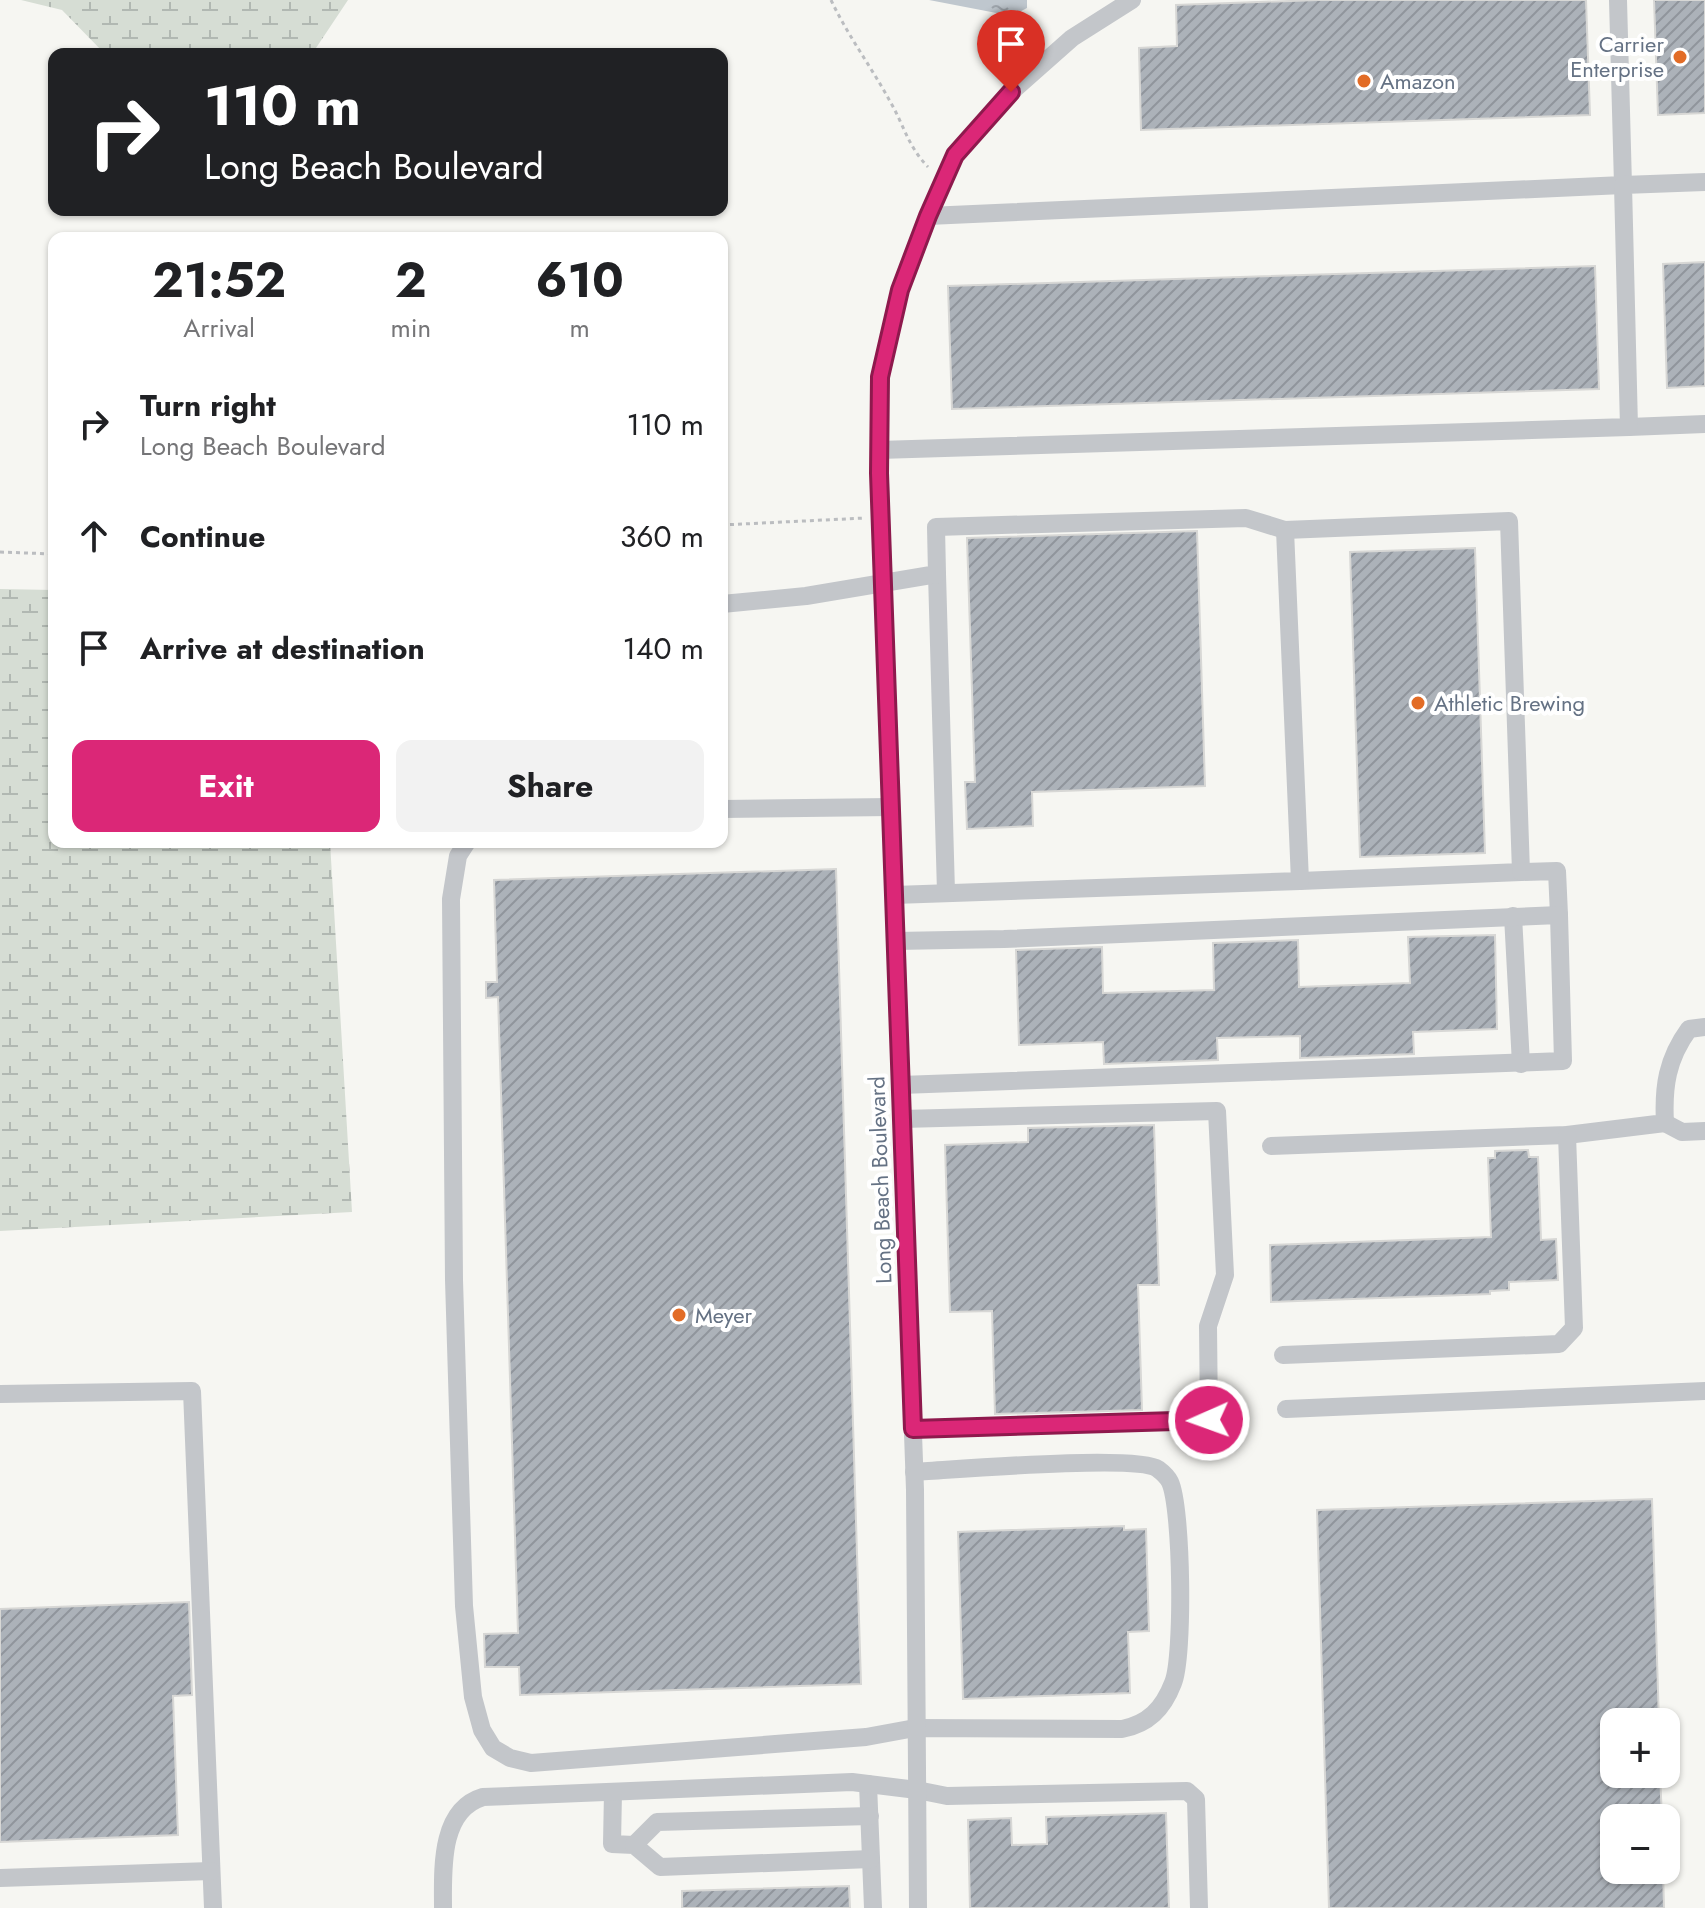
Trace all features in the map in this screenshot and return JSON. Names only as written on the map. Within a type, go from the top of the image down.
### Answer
[{"type":"street","name":"Long Beach Boulevard","points":[[918,1908],[913,1429],[883,581],[880,377],[900,290],[955,155],[1040,64],[1072,38],[1132,0]]},
{"type":"street","points":[[1618,0],[1629,427]]},
{"type":"street","points":[[928,216],[1705,182]]},
{"type":"street","points":[[879,450],[1705,424]]},
{"type":"street","points":[[946,892],[936,527],[1246,518],[1285,530],[1509,521],[1521,872]]},
{"type":"street","points":[[1285,530],[1300,881]]},
{"type":"street","points":[[728,603],[806,596],[937,574]]},
{"type":"street","points":[[728,809],[891,807]]},
{"type":"street","points":[[463,848],[458,856],[451,899],[454,1280],[464,1606],[473,1697],[482,1730],[493,1748],[510,1758],[531,1763],[866,1737],[915,1728],[1122,1729],[1152,1718],[1175,1681],[1182,1609],[1176,1507],[1170,1481],[1156,1467],[1119,1461],[914,1472]]},
{"type":"street","points":[[894,895],[1557,871],[1559,915],[1563,1061],[901,1085]]},
{"type":"street","points":[[896,941],[1559,915]]},
{"type":"street","points":[[1513,916],[1521,1064]]},
{"type":"street","points":[[1665,1123],[1663,1091],[1676,1047],[1689,1029],[1705,1027]]},
{"type":"street","points":[[902,1119],[1217,1111],[1225,1275],[1208,1326],[1209,1420],[913,1429]]},
{"type":"street","points":[[1271,1146],[1567,1135],[1665,1123],[1682,1132],[1705,1131]]},
{"type":"street","points":[[1283,1355],[1559,1344],[1574,1328],[1567,1135]]},
{"type":"street","points":[[0,1394],[192,1391],[213,1908]]},
{"type":"street","points":[[1286,1409],[1705,1391]]},
{"type":"street","points":[[443,1908],[442,1867],[453,1824],[466,1804],[483,1797],[852,1782],[947,1796],[1187,1791],[1196,1799],[1199,1908]]},
{"type":"street","points":[[868,1784],[873,1908]]},
{"type":"street","points":[[613,1792],[612,1844],[634,1845],[660,1867],[871,1859]]},
{"type":"street","points":[[634,1845],[657,1822],[870,1816]]},
{"type":"street","points":[[0,1878],[211,1871]]},
{"type":"path","points":[[831,0],[848,36],[890,101],[909,143],[930,170],[946,175]]},
{"type":"path","points":[[728,525],[881,517]]},
{"type":"path","points":[[0,552],[48,554]]},
{"type":"green space","points":[[21,0],[348,0],[316,48],[99,48],[62,10]]},
{"type":"green space","points":[[0,589],[48,590],[48,848],[330,848],[352,1212],[0,1231]]},
{"type":"water","points":[[929,0],[1027,0],[1027,8],[1012,16]]},
{"type":"building","name":"Amazon","points":[[1318,0],[1586,0],[1590,115],[1141,130],[1139,48],[1177,46],[1176,5]]},
{"type":"building","name":"Carrier Enterprise","points":[[1654,0],[1705,0],[1705,113],[1658,115]]},
{"type":"building","points":[[1705,262],[1705,386],[1667,388],[1663,264]]},
{"type":"building","points":[[1595,266],[1599,389],[952,409],[948,286]]},
{"type":"building","points":[[1197,531],[1205,786],[1032,792],[1033,826],[967,829],[965,782],[975,782],[967,538]]},
{"type":"building","name":"Athletic Brewing","points":[[1475,548],[1485,853],[1360,857],[1350,552]]},
{"type":"building","name":"Meyer","points":[[836,869],[861,1684],[520,1695],[519,1667],[485,1667],[484,1634],[518,1633],[498,997],[486,998],[486,982],[497,982],[494,880]]},
{"type":"building","points":[[1495,935],[1497,1029],[1413,1032],[1414,1054],[1300,1058],[1300,1036],[1217,1038],[1218,1060],[1104,1064],[1103,1042],[1019,1045],[1016,950],[1102,947],[1103,993],[1214,990],[1213,943],[1298,940],[1299,987],[1410,983],[1408,937]]},
{"type":"building","points":[[1154,1125],[1159,1285],[1138,1285],[1142,1410],[995,1414],[992,1311],[950,1312],[945,1145],[1028,1142],[1028,1128]]},
{"type":"building","points":[[1528,1150],[1529,1157],[1538,1157],[1541,1240],[1556,1239],[1558,1280],[1509,1282],[1509,1290],[1490,1291],[1490,1294],[1271,1302],[1270,1245],[1491,1237],[1488,1158],[1495,1158],[1495,1151]]},
{"type":"building","points":[[1652,1499],[1659,1708],[1600,1708],[1600,1788],[1661,1788],[1661,1804],[1600,1804],[1600,1884],[1663,1884],[1664,1908],[1329,1908],[1317,1510]]},
{"type":"building","points":[[1124,1526],[1124,1530],[1146,1529],[1149,1631],[1128,1632],[1130,1693],[963,1699],[958,1532]]},
{"type":"building","points":[[189,1602],[192,1695],[173,1696],[178,1835],[0,1842],[0,1609]]},
{"type":"building","points":[[1166,1813],[1169,1908],[970,1908],[968,1820],[1011,1818],[1012,1845],[1047,1844],[1046,1817]]},
{"type":"building","points":[[849,1886],[850,1908],[682,1908],[682,1891]]},
{"type":"place","name":"Carrier Enterprise","points":[[1680,57]]},
{"type":"place","name":"Amazon","points":[[1364,81]]},
{"type":"place","name":"Athletic Brewing","points":[[1418,703]]},
{"type":"place","name":"Meyer","points":[[679,1315]]},
{"type":"route","points":[[1011,92],[955,155],[900,290],[880,377],[879,473],[913,1429],[1209,1420]]}]
